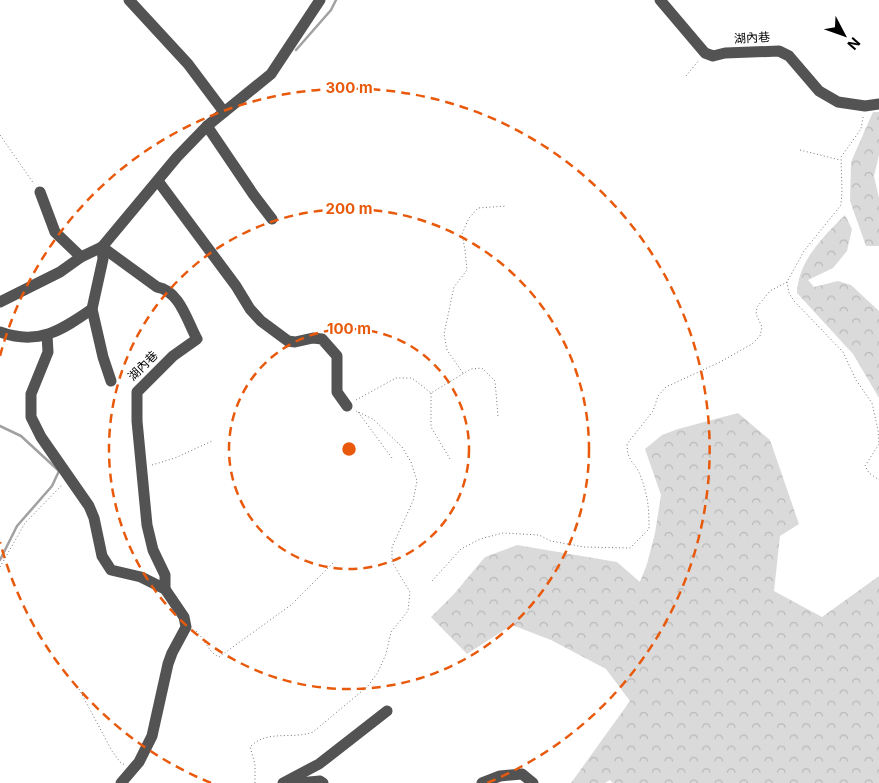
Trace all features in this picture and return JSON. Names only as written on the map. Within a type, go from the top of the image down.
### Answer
[{"type":"street","points":[[129,0],[188,64],[224,112]]},
{"type":"street","points":[[0,302],[60,272],[81,257],[102,247],[207,126],[271,74],[320,0]]},
{"type":"street","points":[[660,0],[705,53]]},
{"type":"street","name":"湖內巷","points":[[705,53],[713,56],[725,53],[779,50],[789,56],[819,91],[838,102],[865,106],[879,104]]},
{"type":"street","points":[[207,126],[272,219]]},
{"type":"street","points":[[158,181],[236,286],[250,309],[261,321],[288,341],[295,342],[313,338],[322,339],[337,356],[337,392],[352,408]]},
{"type":"street","points":[[40,192],[55,232],[81,257]]},
{"type":"street","points":[[102,247],[103,258],[92,309],[103,357],[111,381]]},
{"type":"street","name":"湖內巷","points":[[102,247],[157,288],[166,289],[178,300],[196,340],[173,356],[136,392],[147,525],[153,550],[165,575],[165,589]]},
{"type":"street","points":[[0,332],[29,338],[47,335],[65,328],[92,309]]},
{"type":"street","name":"湖內巷","points":[[47,335],[48,352],[31,394],[31,417],[41,437],[68,478],[90,506],[102,556],[111,570],[141,577],[165,589],[184,617],[186,627],[168,664],[152,736],[139,762],[121,783]]},
{"type":"street","points":[[283,783],[319,764],[387,711]]},
{"type":"street","points":[[482,783],[500,776],[522,774],[533,783]]},
{"type":"street","points":[[299,783],[320,781],[323,783]]},
{"type":"path","points":[[686,76],[705,53]]},
{"type":"path","points":[[432,581],[460,548],[480,539],[503,533],[539,535],[584,548],[630,548],[649,528],[648,499],[640,473],[629,461],[627,444],[653,411],[658,396],[666,387],[720,362],[752,344],[760,336],[762,327],[756,314],[757,307],[770,291],[787,282],[804,252],[841,205],[841,157],[861,129],[865,106]]},
{"type":"path","points":[[0,135],[40,192]]},
{"type":"path","points":[[800,150],[841,160]]},
{"type":"path","points":[[463,373],[447,350],[444,334],[454,287],[467,270],[466,250],[462,234],[469,218],[478,208],[506,206]]},
{"type":"path","points":[[787,282],[789,293],[794,300],[843,352],[856,380],[872,402],[879,444],[865,466],[869,473],[879,480]]},
{"type":"path","points":[[431,393],[471,369],[482,368],[495,381],[498,416]]},
{"type":"path","points":[[352,408],[396,378],[412,378],[431,393]]},
{"type":"path","points":[[431,393],[431,427],[450,459]]},
{"type":"path","points":[[352,408],[392,458]]},
{"type":"path","points":[[254,783],[255,764],[250,747],[256,741],[274,736],[305,735],[324,724],[368,686],[378,672],[386,654],[391,632],[408,611],[410,592],[392,562],[392,548],[413,501],[417,481],[411,462],[402,447],[373,419],[352,408]]},
{"type":"path","points":[[142,468],[175,458],[212,441]]},
{"type":"path","points":[[0,567],[25,523],[68,478]]},
{"type":"path","points":[[0,558],[4,560]]},
{"type":"path","points":[[196,630],[212,654],[219,657],[291,605],[333,563]]},
{"type":"path","points":[[79,689],[112,751],[120,762],[133,770]]},
{"type":"green space","points":[[873,112],[879,112],[879,155],[874,176],[879,198],[879,246],[866,246],[850,201],[851,162]]},
{"type":"green space","points":[[845,215],[852,229],[847,251],[833,268],[808,280],[814,287],[838,281],[851,285],[879,311],[879,398],[853,354],[797,293],[798,281],[802,270],[813,250]]},
{"type":"green space","points":[[738,413],[770,440],[799,524],[780,536],[774,591],[822,617],[879,576],[879,783],[613,783],[610,780],[605,783],[571,783],[630,701],[606,669],[551,640],[512,625],[467,654],[431,617],[454,594],[485,557],[517,545],[617,562],[640,582],[655,533],[661,495],[645,449],[662,435]]},
{"type":"waterway","points":[[296,50],[331,10],[336,0]]},
{"type":"waterway","points":[[0,426],[21,436],[59,471],[52,486],[17,526],[0,560]]}]
